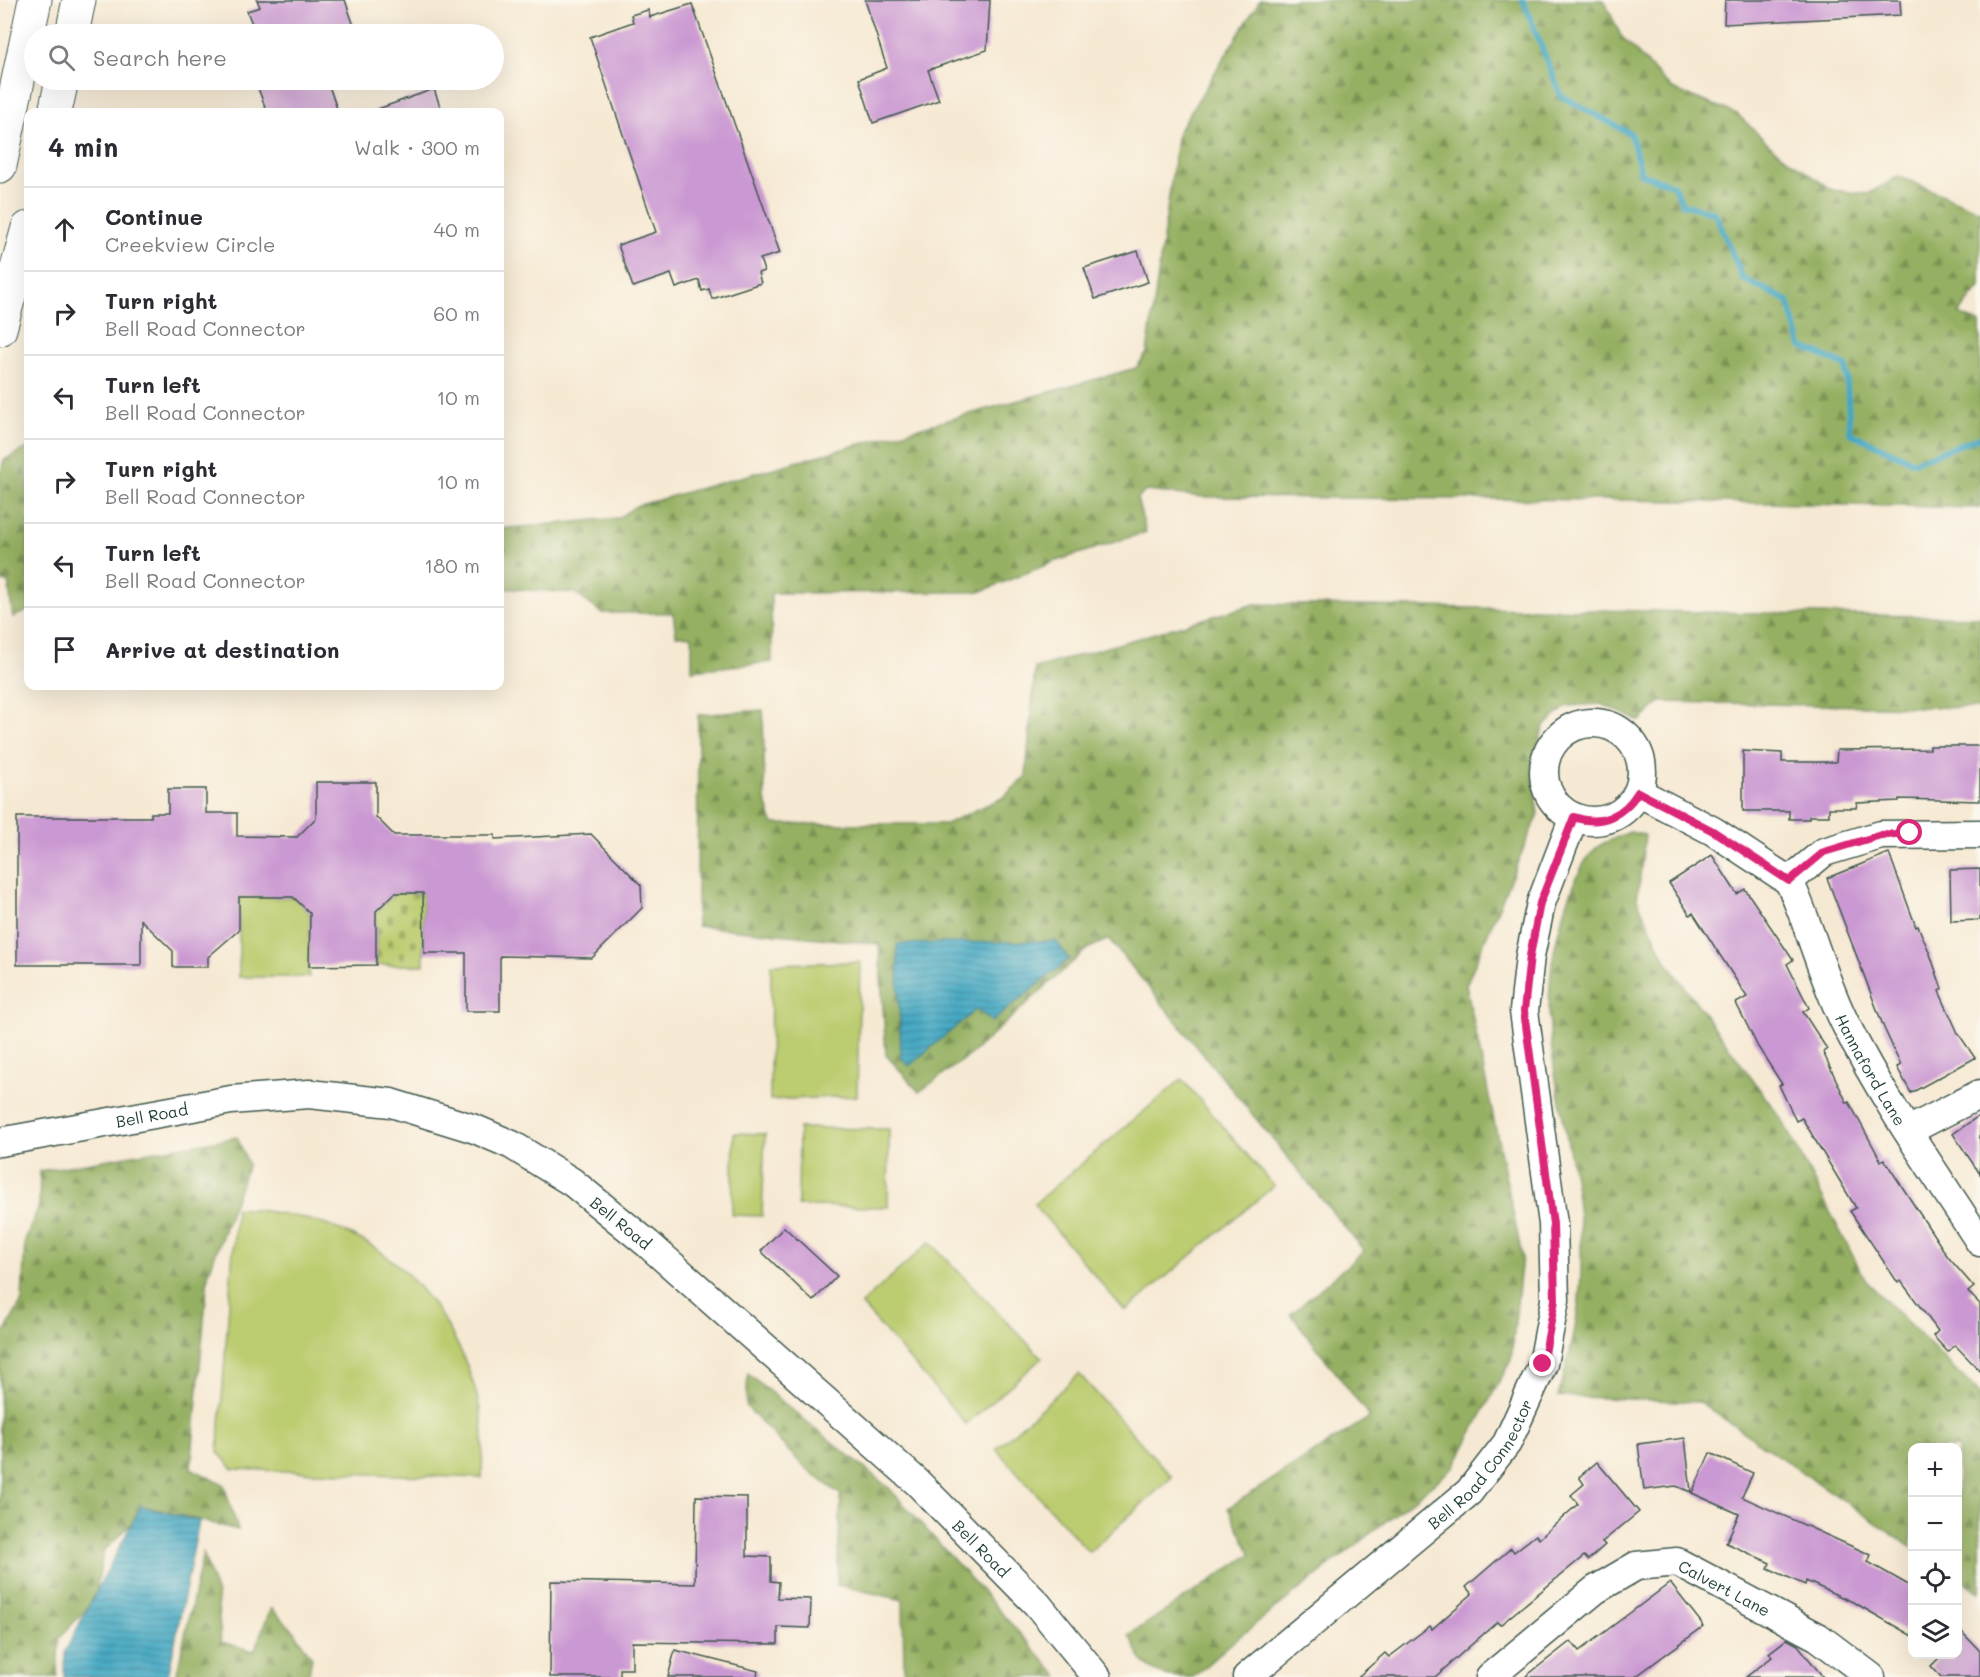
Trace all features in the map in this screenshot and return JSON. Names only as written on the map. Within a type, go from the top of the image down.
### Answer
[{"type":"highway","points":[[30,24],[35,0]]},
{"type":"highway","points":[[74,24],[79,0]]},
{"type":"highway","points":[[0,166],[24,52]]},
{"type":"highway","points":[[56,108],[60,90]]},
{"type":"highway","points":[[0,329],[24,242]]},
{"type":"street","points":[[1593,723],[1607,725],[1630,740],[1642,764],[1638,792],[1632,802],[1614,816],[1591,821],[1574,817],[1552,798],[1546,788],[1545,765],[1556,740],[1579,725],[1593,723]]},
{"type":"street","points":[[1638,792],[1713,831],[1789,881],[1824,852],[1881,835],[1980,834]]},
{"type":"street","name":"Bell Road Connector","points":[[1247,1677],[1469,1492],[1507,1443],[1543,1364],[1555,1300],[1553,1224],[1524,1011],[1530,956],[1540,903],[1574,817]]},
{"type":"street","name":"Hannaford Lane","points":[[1789,881],[1806,916],[1844,1022],[1874,1080],[1980,1242]]},
{"type":"street","name":"Bell Road","points":[[0,1142],[231,1100],[309,1094],[391,1103],[475,1129],[512,1145],[572,1182],[648,1244],[917,1482],[1036,1604],[1096,1677]]},
{"type":"street","points":[[1908,1131],[1980,1094]]},
{"type":"street","name":"Calvert Lane","points":[[1490,1677],[1595,1590],[1636,1566],[1677,1562],[1818,1637],[1871,1677]]},
{"type":"green space","points":[[1260,0],[1604,0],[1621,36],[1672,89],[1737,114],[1774,149],[1832,190],[1868,194],[1899,176],[1980,211],[1980,287],[1959,314],[1980,323],[1980,508],[1627,500],[1203,497],[1146,491],[1137,499],[1146,532],[1053,562],[980,592],[771,593],[772,662],[692,670],[692,636],[676,635],[673,613],[602,613],[575,593],[504,588],[504,529],[618,518],[636,506],[1136,368],[1147,353],[1178,132]]},
{"type":"green space","points":[[24,450],[24,613],[13,617],[8,582],[0,581],[0,474],[4,460]]},
{"type":"green space","points":[[1255,604],[1980,617],[1980,708],[1660,702],[1640,721],[1601,704],[1567,706],[1544,726],[1531,765],[1538,814],[1466,985],[1522,1256],[1511,1360],[1453,1468],[1234,1641],[1193,1677],[1179,1677],[1152,1670],[1140,1657],[1129,1635],[1251,1554],[1228,1508],[1370,1417],[1291,1314],[1364,1251],[1109,939],[1087,949],[971,1054],[919,1092],[886,1055],[879,944],[697,926],[698,715],[763,710],[765,799],[773,824],[946,824],[1004,797],[1026,776],[1035,668]]},
{"type":"green space","points":[[1630,832],[1645,835],[1637,899],[1666,961],[1782,1120],[1866,1281],[1980,1394],[1980,1593],[1962,1580],[1962,1443],[1908,1443],[1908,1544],[1699,1402],[1558,1396],[1576,1323],[1581,1248],[1578,1204],[1556,1079],[1549,996],[1554,952],[1577,877],[1589,856],[1597,847]]},
{"type":"green space","points":[[395,893],[423,893],[424,965],[376,965],[376,911]]},
{"type":"green space","points":[[239,897],[293,897],[310,913],[309,977],[239,977]]},
{"type":"green space","points":[[860,962],[857,1096],[770,1100],[771,964]]},
{"type":"green space","points":[[1182,1079],[1274,1186],[1125,1311],[1034,1204]]},
{"type":"green space","points":[[799,1128],[889,1129],[888,1207],[798,1206]]},
{"type":"green space","points":[[734,1133],[765,1134],[762,1216],[732,1215]]},
{"type":"green space","points":[[237,1137],[248,1164],[208,1275],[191,1468],[224,1485],[238,1530],[148,1507],[103,1552],[95,1600],[59,1638],[57,1677],[0,1677],[0,1340],[22,1301],[25,1240],[39,1206],[40,1171]]},
{"type":"green space","points":[[236,1208],[295,1216],[351,1235],[376,1249],[399,1267],[420,1289],[439,1313],[455,1339],[477,1395],[483,1430],[482,1478],[233,1469],[218,1452]]},
{"type":"green space","points":[[930,1242],[1042,1358],[966,1424],[861,1304]]},
{"type":"green space","points":[[748,1374],[889,1488],[1059,1677],[904,1677],[903,1600],[837,1585],[841,1495],[805,1468],[746,1406]]},
{"type":"green space","points":[[1079,1374],[1172,1477],[1089,1552],[996,1449]]},
{"type":"green space","points":[[203,1553],[217,1595],[221,1642],[254,1651],[271,1608],[295,1632],[312,1658],[308,1677],[176,1677]]},
{"type":"water","points":[[1056,941],[1069,959],[992,1022],[977,1009],[909,1066],[901,1057],[897,944]]},
{"type":"water","points":[[141,1506],[199,1521],[168,1677],[64,1677],[65,1652]]},
{"type":"building","points":[[257,0],[345,0],[353,24],[252,24],[247,11],[260,7]]},
{"type":"building","points":[[865,0],[990,0],[987,50],[928,70],[939,100],[873,123],[859,79],[887,68]]},
{"type":"building","points":[[1725,0],[1900,0],[1901,15],[1724,24]]},
{"type":"building","points":[[692,4],[780,253],[760,259],[764,271],[758,273],[761,283],[712,299],[709,289],[702,291],[699,280],[676,288],[671,274],[633,287],[618,245],[656,232],[590,37],[633,22],[631,15],[648,10],[650,17]]},
{"type":"building","points":[[259,90],[330,90],[337,108],[266,108]]},
{"type":"building","points":[[434,90],[441,108],[381,108]]},
{"type":"building","points":[[1138,251],[1148,282],[1095,299],[1084,268]]},
{"type":"building","points":[[1930,746],[1980,746],[1980,801],[1899,799],[1899,801],[1857,803],[1856,808],[1829,808],[1829,816],[1809,816],[1809,819],[1789,819],[1789,811],[1743,811],[1743,751],[1782,753],[1782,762],[1836,762],[1837,750],[1930,749]]},
{"type":"building","points":[[316,782],[376,782],[376,817],[394,835],[495,835],[495,839],[591,834],[641,885],[642,908],[592,958],[500,956],[500,1011],[466,1011],[466,953],[424,953],[423,893],[395,893],[376,911],[376,965],[309,966],[310,913],[293,897],[239,897],[239,930],[208,957],[208,967],[173,967],[173,951],[141,920],[141,965],[17,965],[17,817],[151,817],[151,813],[168,813],[168,789],[206,789],[206,813],[237,813],[237,836],[297,837],[316,818]]},
{"type":"building","points":[[1889,853],[1916,927],[1918,926],[1930,954],[1942,989],[1939,991],[1958,1033],[1975,1058],[1911,1093],[1897,1067],[1901,1065],[1884,1028],[1827,878]]},
{"type":"building","points":[[1712,855],[1737,894],[1745,889],[1793,960],[1787,964],[1809,1008],[1803,1012],[1827,1049],[1823,1052],[1847,1103],[1849,1102],[1881,1161],[1884,1159],[1948,1257],[1974,1287],[1968,1292],[1980,1304],[1980,1371],[1955,1345],[1948,1352],[1933,1336],[1938,1331],[1901,1281],[1898,1283],[1850,1211],[1856,1208],[1802,1118],[1796,1121],[1779,1085],[1782,1084],[1758,1047],[1736,1003],[1747,997],[1693,913],[1690,915],[1669,883]]},
{"type":"building","points":[[1980,869],[1980,920],[1951,921],[1950,870]]},
{"type":"building","points":[[1980,1115],[1980,1174],[1953,1134]]},
{"type":"building","points":[[784,1227],[837,1276],[813,1301],[761,1251]]},
{"type":"building","points":[[1685,1438],[1691,1492],[1676,1486],[1644,1490],[1638,1444]]},
{"type":"building","points":[[1710,1453],[1753,1473],[1742,1497],[1871,1555],[1868,1562],[1908,1585],[1908,1634],[1855,1603],[1806,1581],[1805,1585],[1768,1568],[1770,1563],[1726,1543],[1739,1514],[1692,1493]]},
{"type":"building","points":[[1597,1462],[1639,1512],[1602,1542],[1605,1545],[1588,1560],[1584,1556],[1500,1625],[1497,1622],[1435,1677],[1358,1677],[1385,1653],[1389,1657],[1430,1626],[1432,1629],[1472,1594],[1466,1587],[1511,1548],[1514,1552],[1536,1535],[1539,1539],[1578,1504],[1571,1495],[1584,1484],[1579,1477]]},
{"type":"building","points":[[696,1496],[747,1497],[747,1556],[771,1557],[771,1581],[779,1582],[778,1598],[811,1599],[810,1628],[778,1627],[778,1644],[632,1642],[632,1669],[620,1669],[620,1677],[550,1677],[551,1581],[695,1584]]},
{"type":"building","points":[[1670,1583],[1704,1626],[1635,1677],[1525,1677],[1571,1641],[1579,1651]]},
{"type":"building","points":[[1962,1632],[1980,1651],[1980,1677],[1941,1677],[1931,1666],[1938,1659],[1962,1659]]},
{"type":"building","points":[[1787,1639],[1798,1645],[1823,1677],[1746,1677],[1772,1657],[1769,1653]]},
{"type":"building","points":[[675,1650],[758,1671],[757,1677],[668,1677]]},
{"type":"waterway","points":[[1523,0],[1561,96],[1631,134],[1641,174],[1673,185],[1683,204],[1715,213],[1743,279],[1788,301],[1801,346],[1846,366],[1850,433],[1914,462],[1980,437]]},
{"type":"route","points":[[1543,1364],[1555,1300],[1553,1224],[1524,1011],[1530,956],[1540,903],[1574,817],[1591,821],[1614,816],[1632,802],[1638,792],[1713,831],[1789,881],[1824,852],[1881,835],[1910,833]]}]
